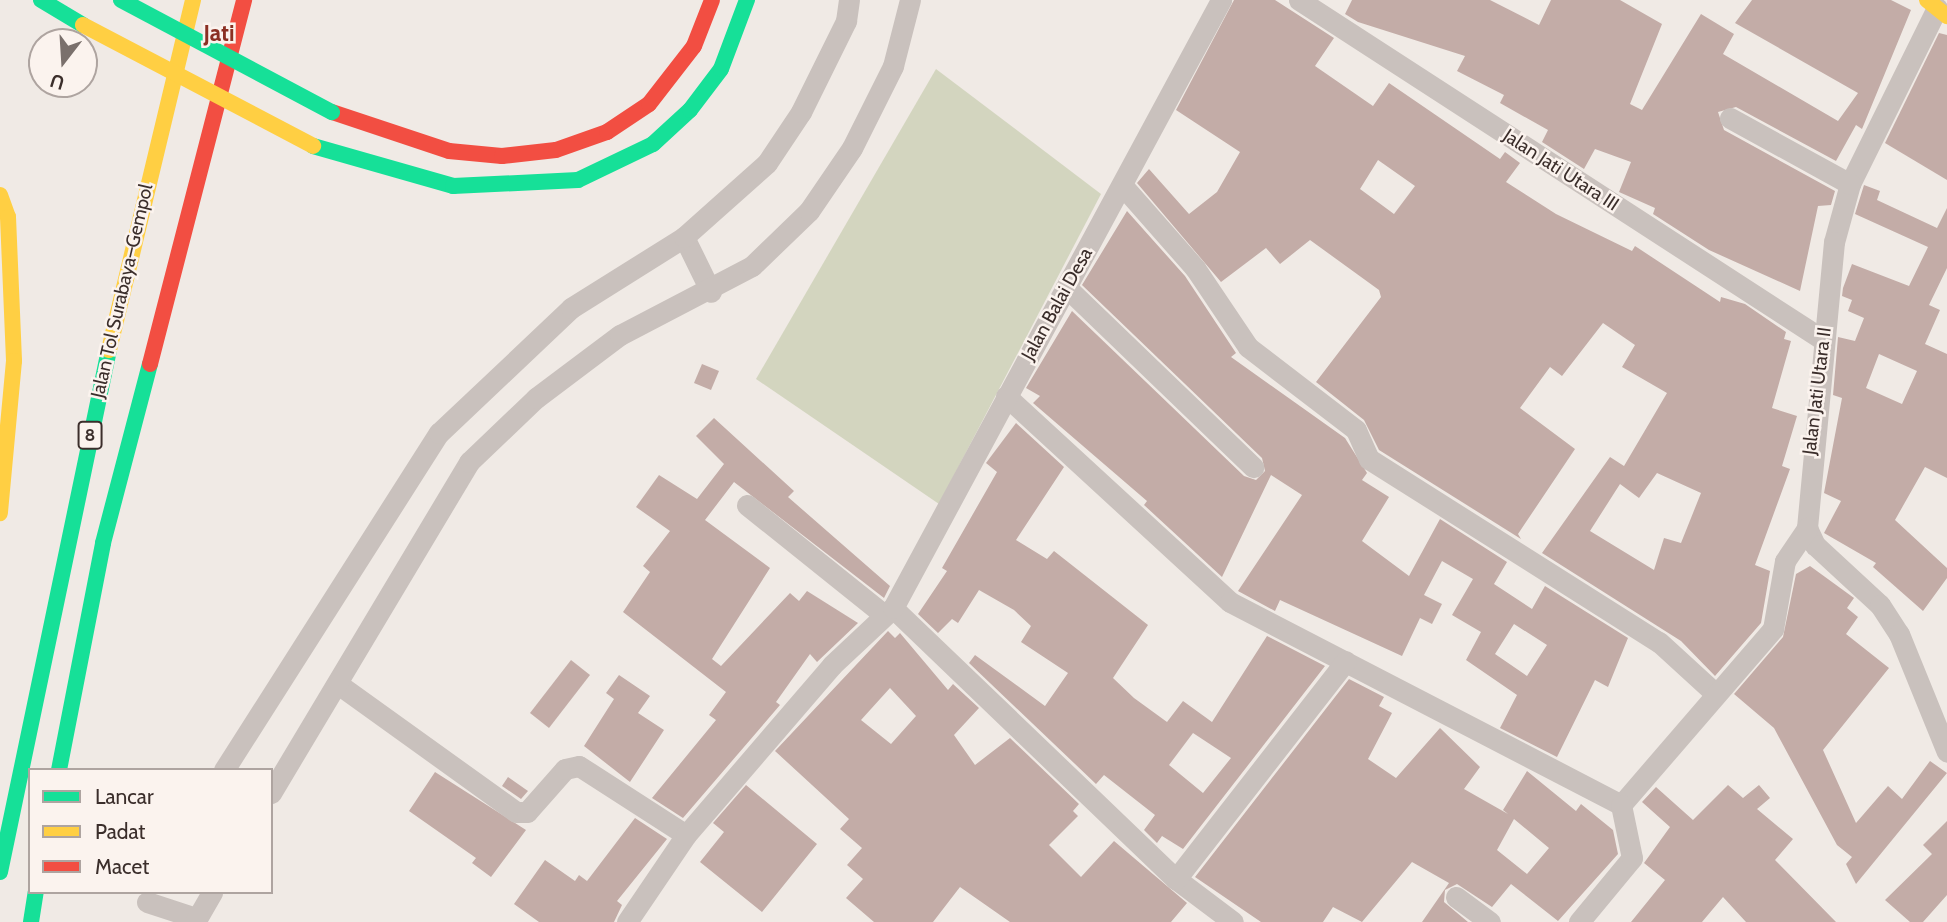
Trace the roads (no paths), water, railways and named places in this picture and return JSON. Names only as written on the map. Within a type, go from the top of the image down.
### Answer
[{"type":"highway","points":[[41,0],[83,25],[313,146],[453,186],[535,187],[578,180],[653,144],[690,110],[721,69],[747,0]]},
{"type":"highway","points":[[121,0],[332,112],[449,151],[502,156],[556,150],[607,132],[649,104],[694,46],[712,0]]},
{"type":"highway","name":"Jalan Tol Surabaya–Gempol","points":[[0,872],[101,384],[193,0]]},
{"type":"highway","name":"8","points":[[59,768],[103,543],[182,224],[244,0]]},
{"type":"highway","points":[[182,224],[260,0]]},
{"type":"highway","points":[[0,195],[8,217],[14,361],[0,513]]},
{"type":"highway","points":[[31,922],[36,894]]},
{"type":"street","points":[[225,768],[439,433],[570,308],[684,237],[767,163],[807,101],[849,0]]},
{"type":"street","points":[[273,790],[469,462],[536,398],[620,335],[710,292],[752,267],[809,211],[852,148],[893,66],[910,0]]},
{"type":"street","name":"Jalan Balai Desa","points":[[627,922],[686,835],[888,611],[1221,0]]},
{"type":"street","name":"Jalan Jati Utara III","points":[[1299,0],[1822,339]]},
{"type":"street","name":"Jalan Jati Utara II","points":[[1807,528],[1822,339],[1834,242],[1850,184],[1937,8]]},
{"type":"street","points":[[1730,118],[1850,184]]},
{"type":"street","points":[[1122,185],[1195,268],[1248,347],[1356,430],[1369,458],[1659,642],[1716,694]]},
{"type":"street","points":[[684,237],[710,292]]},
{"type":"street","points":[[1066,287],[1253,467]]},
{"type":"street","points":[[1006,396],[1230,602],[1621,805]]},
{"type":"street","points":[[747,505],[888,611],[1176,879],[1233,922]]},
{"type":"street","points":[[1621,805],[1773,629],[1785,561],[1807,528]]},
{"type":"street","points":[[1807,528],[1815,545],[1880,605],[1899,634],[1947,752]]},
{"type":"street","points":[[1176,879],[1346,661]]},
{"type":"street","points":[[338,684],[516,812],[527,812],[565,769],[579,766],[686,835]]},
{"type":"street","points":[[1579,922],[1632,858],[1621,805]]},
{"type":"street","points":[[146,906],[196,920],[211,894]]},
{"type":"street","points":[[1457,897],[1490,922]]},
{"type":"district","name":"Jati","points":[[219,33]]}]
